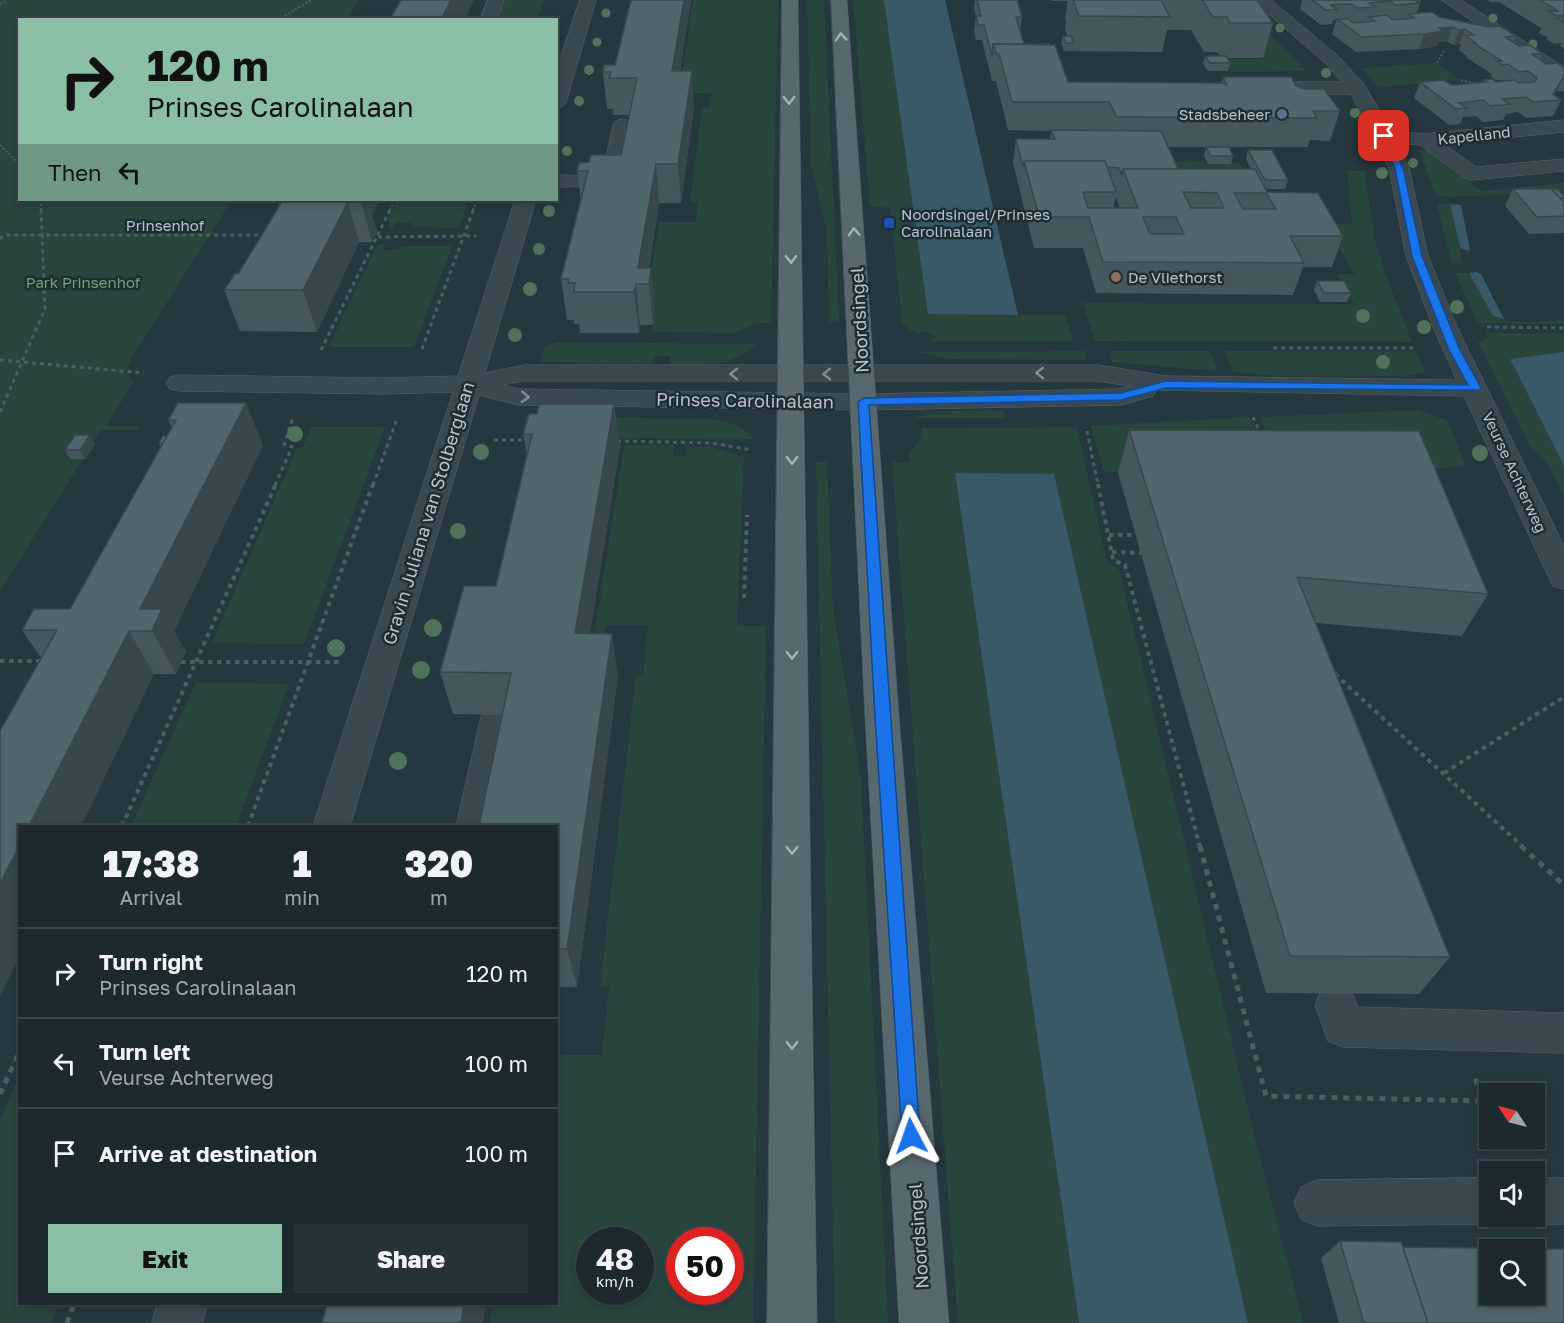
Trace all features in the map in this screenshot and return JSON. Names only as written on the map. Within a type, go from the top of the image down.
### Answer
[{"type":"main road","points":[[790,0],[792,1323]]},
{"type":"main road","name":"Noordsingel","points":[[839,0],[883,729],[924,1323]]},
{"type":"street","points":[[489,18],[496,0]]},
{"type":"street","points":[[558,93],[573,22],[588,0]]},
{"type":"street","name":"Veurse Achterweg","points":[[1262,0],[1309,38],[1357,88],[1384,136],[1399,168],[1417,256],[1445,327],[1564,578]]},
{"type":"street","points":[[1450,0],[1564,75]]},
{"type":"street","points":[[1236,88],[1357,88]]},
{"type":"street","points":[[558,181],[611,182],[623,124]]},
{"type":"street","name":"Kapelland","points":[[1384,136],[1425,140],[1564,126]]},
{"type":"street","points":[[1425,140],[1472,174],[1564,165]]},
{"type":"street","name":"Gravin Juliana van Stolberglaan","points":[[331,825],[526,201]]},
{"type":"street","name":"Prinses Carolinalaan","points":[[179,383],[409,386],[468,384],[518,397],[792,388],[1121,396],[1166,384],[1475,388]]},
{"type":"street","points":[[474,825],[498,717]]},
{"type":"street","points":[[1336,1005],[1343,1027],[1564,1033]]},
{"type":"street","points":[[1317,1203],[1479,1201]]},
{"type":"street","points":[[1545,1201],[1564,1201]]},
{"type":"street","points":[[177,1323],[183,1305]]},
{"type":"path","points":[[0,4],[7,0]]},
{"type":"path","points":[[281,18],[311,0]]},
{"type":"path","points":[[1437,63],[1445,49]]},
{"type":"path","points":[[1461,80],[1479,84]]},
{"type":"path","points":[[0,145],[18,163]]},
{"type":"path","points":[[0,412],[45,309],[40,201]]},
{"type":"path","points":[[122,825],[292,447],[284,444],[303,385],[395,201]]},
{"type":"path","points":[[248,825],[477,201]]},
{"type":"path","points":[[378,237],[464,237],[515,232]]},
{"type":"path","name":"Prinsenhof","points":[[0,239],[4,235],[276,235]]},
{"type":"path","points":[[1445,327],[1564,327]]},
{"type":"path","points":[[0,360],[153,374],[179,383]]},
{"type":"path","points":[[1085,422],[1113,560],[1125,565],[1266,1096],[1482,1101],[1462,1030]]},
{"type":"path","points":[[744,598],[747,507]]},
{"type":"path","points":[[1108,535],[1149,536]]},
{"type":"path","points":[[1112,552],[1154,553]]},
{"type":"path","points":[[181,662],[338,663],[351,650],[385,651]]},
{"type":"path","points":[[0,661],[47,662]]},
{"type":"path","points":[[1331,670],[1564,885]]},
{"type":"path","points":[[1444,774],[1564,698]]},
{"type":"path","points":[[0,1094],[18,1055]]},
{"type":"path","points":[[67,1323],[74,1305]]},
{"type":"green space","name":"Park Prinsenhof","points":[[0,0],[359,0],[348,18],[18,18],[18,201],[231,201],[132,357],[126,372],[134,381],[106,426],[140,426],[137,430],[101,430],[0,591]]},
{"type":"green space","points":[[502,0],[544,0],[537,18],[497,18]]},
{"type":"green space","points":[[693,0],[778,0],[771,323],[756,323],[735,333],[651,332],[656,307],[645,307],[659,222],[696,222],[698,202],[690,202],[702,108],[709,108],[711,93],[679,93]]},
{"type":"green space","points":[[807,0],[824,0],[839,322],[829,322],[827,233],[811,163]]},
{"type":"green space","points":[[853,0],[884,0],[1018,315],[1065,314],[1073,341],[929,342],[936,336],[925,331],[918,334],[902,322],[890,207],[870,206]]},
{"type":"green space","points":[[1261,27],[1306,71],[1231,72],[1223,59],[1264,59],[1245,28]]},
{"type":"green space","points":[[1437,63],[1461,80],[1379,87],[1361,68]]},
{"type":"green space","points":[[1420,150],[1432,151],[1481,191],[1564,183],[1564,194],[1454,196],[1454,198],[1435,195]]},
{"type":"green space","points":[[1164,161],[1239,162],[1251,184],[1174,184]]},
{"type":"green space","points":[[1347,171],[1365,171],[1374,236],[1384,271],[1412,342],[1095,341],[1083,303],[1354,304],[1337,274],[1355,274],[1324,224],[1352,224]]},
{"type":"green space","points":[[397,201],[469,201],[459,228],[411,227],[412,223],[395,222],[392,229],[388,229],[390,223],[387,222]]},
{"type":"green space","points":[[1437,203],[1450,204],[1463,264],[1451,263]]},
{"type":"green space","points":[[385,244],[382,250],[399,250],[401,246],[452,246],[414,347],[329,347],[377,245]]},
{"type":"green space","points":[[1455,273],[1469,273],[1493,316],[1519,322],[1564,320],[1564,324],[1478,323]]},
{"type":"green space","points":[[1485,333],[1564,333],[1564,352],[1510,359],[1564,466],[1564,496],[1546,461],[1530,446],[1478,342],[1488,338]]},
{"type":"green space","points":[[556,342],[759,344],[748,352],[727,361],[706,364],[670,365],[670,356],[654,356],[652,364],[541,362],[544,348]]},
{"type":"green space","points":[[1084,351],[1086,360],[947,359],[918,352]]},
{"type":"green space","points":[[1110,351],[1210,351],[1218,371],[1112,362]]},
{"type":"green space","points":[[1225,351],[1416,351],[1425,372],[1405,376],[1276,376],[1233,372]]},
{"type":"green space","points":[[1004,410],[1006,418],[913,418],[940,411]]},
{"type":"green space","points":[[1417,410],[1447,420],[1466,466],[1401,472],[1283,472],[1260,417]]},
{"type":"green space","points":[[526,416],[713,419],[738,425],[754,439],[527,437],[522,431]]},
{"type":"green space","points":[[1250,417],[1273,472],[1104,472],[1091,426]]},
{"type":"green space","points":[[312,427],[385,427],[304,644],[212,643],[297,448],[302,448]]},
{"type":"green space","points":[[1077,427],[1107,563],[1119,569],[1253,1130],[1303,1323],[1248,1323],[1054,475],[955,474],[1079,1323],[958,1323],[892,462],[909,463],[908,454],[922,438],[921,428]]},
{"type":"green space","points":[[624,445],[674,445],[673,456],[686,456],[688,447],[712,447],[744,457],[737,626],[766,626],[753,1323],[490,1323],[493,1305],[558,1305],[558,1055],[602,1055],[609,987],[600,987],[636,676],[643,675],[648,626],[606,625],[604,637],[594,637]]},
{"type":"green space","points":[[816,462],[827,462],[833,608],[861,781],[888,1323],[835,1323]]},
{"type":"green space","points":[[196,682],[289,684],[236,825],[131,825]]},
{"type":"green space","points":[[18,1078],[18,1305],[58,1305],[51,1323],[0,1323],[0,1120]]},
{"type":"water","points":[[884,0],[945,0],[1018,315],[928,314]]},
{"type":"water","points":[[1450,204],[1461,205],[1470,250],[1468,251],[1460,248]]},
{"type":"water","points":[[1469,273],[1481,274],[1504,319],[1493,316]]},
{"type":"water","points":[[1564,352],[1564,466],[1510,359]]},
{"type":"water","points":[[955,473],[1054,474],[1248,1323],[1079,1323]]},
{"type":"building","points":[[401,0],[451,0],[442,18],[390,18]]},
{"type":"building","points":[[631,0],[684,0],[672,71],[692,71],[678,164],[656,164],[638,268],[651,268],[649,284],[636,284],[634,292],[574,292],[575,283],[568,283],[569,279],[561,279],[588,171],[577,171],[579,163],[589,162],[591,155],[621,155],[637,78],[609,78],[611,72],[603,72],[604,65],[615,65]]},
{"type":"building","points":[[977,0],[1017,0],[1022,17],[1016,17],[1024,44],[993,44],[992,56],[984,25],[978,25],[976,16],[981,16]]},
{"type":"building","points":[[1073,0],[1161,0],[1170,17],[1079,16]]},
{"type":"building","points":[[1202,0],[1257,0],[1273,23],[1230,23],[1227,17],[1213,17]]},
{"type":"building","points":[[1312,0],[1415,0],[1420,3],[1396,5],[1390,1],[1369,3],[1375,7],[1357,8],[1352,4],[1331,5],[1337,10],[1326,10]]},
{"type":"building","points":[[1540,0],[1564,0],[1564,16],[1548,11],[1558,11]]},
{"type":"building","points":[[1432,12],[1439,17],[1489,27],[1500,26],[1516,36],[1505,37],[1519,46],[1530,45],[1542,54],[1532,54],[1546,64],[1557,63],[1564,68],[1564,76],[1553,94],[1561,100],[1534,102],[1526,97],[1502,99],[1510,104],[1490,106],[1483,100],[1459,103],[1467,108],[1456,109],[1420,82],[1443,80],[1453,85],[1487,82],[1484,80],[1493,79],[1496,82],[1515,80],[1519,83],[1535,82],[1537,78],[1528,71],[1519,72],[1508,64],[1503,65],[1497,61],[1502,61],[1473,43],[1476,43],[1465,35],[1474,35],[1465,29],[1439,28],[1444,31],[1362,37],[1337,19],[1348,19],[1353,23],[1375,21],[1369,17],[1387,15],[1393,20],[1414,18],[1408,14]]},
{"type":"building","points":[[1063,36],[1071,36],[1074,43],[1066,43]]},
{"type":"building","points":[[993,44],[1055,45],[1068,82],[1223,83],[1227,85],[1223,77],[1291,77],[1296,86],[1304,89],[1324,89],[1340,111],[1313,111],[1317,118],[1117,117],[1109,102],[1012,102],[999,54],[996,53]]},
{"type":"building","points":[[1205,56],[1226,56],[1230,63],[1210,63]]},
{"type":"building","points":[[1051,130],[1161,131],[1178,169],[1123,169],[1122,175],[1119,168],[1107,167],[1105,161],[1024,161],[1023,167],[1016,139],[1055,139]]},
{"type":"building","points":[[1206,147],[1229,147],[1233,156],[1211,156]]},
{"type":"building","points":[[1248,150],[1272,150],[1288,180],[1265,180]]},
{"type":"building","points":[[1024,161],[1105,161],[1116,192],[1083,192],[1088,208],[1138,208],[1123,169],[1255,169],[1267,192],[1318,193],[1343,236],[1290,236],[1304,263],[1103,262],[1089,217],[1039,217]],"holes":[[[1183,192],[1217,193],[1224,208],[1191,208]],[[1234,193],[1266,193],[1276,209],[1243,209]],[[1143,217],[1176,217],[1184,234],[1150,234]]]},
{"type":"building","points":[[1513,189],[1551,189],[1564,202],[1564,216],[1537,217]]},
{"type":"building","points":[[1552,189],[1557,189],[1564,198],[1560,198]]},
{"type":"building","points":[[282,201],[362,201],[348,202],[303,290],[224,290],[235,274],[238,274]]},
{"type":"building","points":[[1317,281],[1344,281],[1351,293],[1324,293]]},
{"type":"building","points":[[178,403],[246,403],[140,609],[162,609],[152,631],[129,631],[30,825],[18,825],[18,849],[0,883],[0,731],[57,630],[22,630],[34,609],[70,609],[176,420],[168,420]]},
{"type":"building","points":[[539,404],[614,404],[575,633],[612,634],[567,949],[558,949],[558,825],[479,825],[511,673],[440,672],[464,586],[496,586],[532,434],[523,435],[529,414],[537,414]]},
{"type":"building","points":[[1129,430],[1419,431],[1488,594],[1297,577],[1450,957],[1290,956]]},
{"type":"building","points":[[75,435],[90,435],[80,450],[65,450]]},
{"type":"building","points":[[163,436],[167,436],[163,443],[159,443]]},
{"type":"building","points":[[1340,1241],[1401,1242],[1428,1323],[1364,1323]]},
{"type":"building","points":[[1403,1247],[1479,1248],[1479,1305],[1545,1305],[1545,1249],[1564,1249],[1564,1323],[1428,1323]]},
{"type":"building","points":[[327,1305],[464,1305],[461,1323],[322,1323]]},
{"type":"place","name":"Stadsbeheer","points":[[1282,114]]},
{"type":"place","name":"Noordsingel/Prinses Carolinalaan","points":[[889,223]]},
{"type":"place","name":"De Vliethorst","points":[[1116,277]]},
{"type":"route","points":[[911,1136],[882,717],[864,402],[1121,396],[1166,384],[1475,388],[1454,348],[1417,256],[1399,168],[1384,136]]}]
